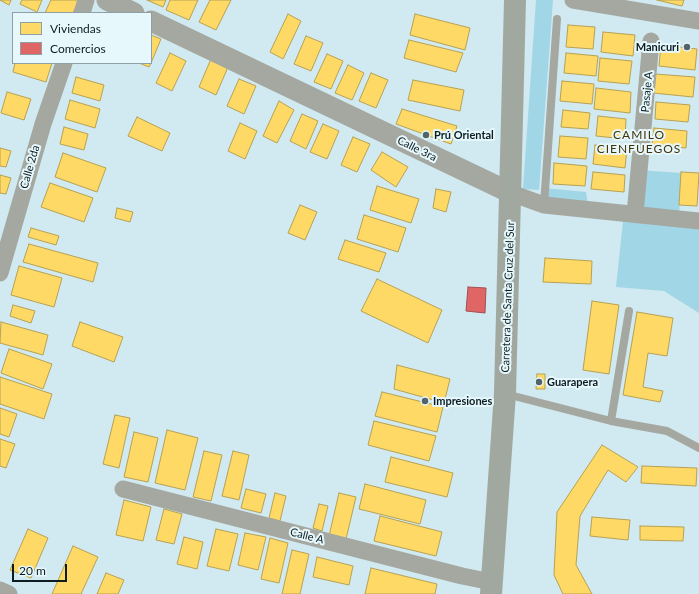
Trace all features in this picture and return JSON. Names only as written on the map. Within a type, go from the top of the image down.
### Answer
[{"type":"main road","name":"Carretera de Santa Cruz del Sur","points":[[492,588],[504,393],[511,193],[515,0]]},
{"type":"street","points":[[82,12],[86,0]]},
{"type":"street","points":[[106,0],[132,12]]},
{"type":"street","points":[[572,0],[699,21]]},
{"type":"street","name":"Calle 3ra","points":[[152,21],[511,193],[544,205],[699,221]]},
{"type":"street","name":"Pasaje A","points":[[635,214],[651,41]]},
{"type":"street","name":"Calle 2da","points":[[0,273],[43,124],[64,64]]},
{"type":"street","name":"Calle A","points":[[123,489],[454,574],[492,588]]},
{"type":"street","points":[[0,590],[9,594]]},
{"type":"lane","points":[[544,205],[556,19]]},
{"type":"lane","points":[[611,420],[629,311]]},
{"type":"lane","points":[[504,393],[611,420],[667,431],[699,448]]},
{"type":"shaded area","points":[[536,0],[553,0],[539,190],[523,189]]},
{"type":"shaded area","points":[[639,170],[681,173],[679,219],[635,214]]},
{"type":"shaded area","points":[[544,188],[586,192],[589,210],[544,205]]},
{"type":"shaded area","points":[[623,221],[699,229],[699,313],[664,291],[616,287]]},
{"type":"building: Viviendas","points":[[0,0],[11,0],[9,5]]},
{"type":"building: Viviendas","points":[[22,0],[42,0],[37,12],[20,4]]},
{"type":"building: Viviendas","points":[[51,0],[79,1],[74,12],[45,12]]},
{"type":"building: Viviendas","points":[[147,0],[166,0],[163,7]]},
{"type":"building: Viviendas","points":[[170,0],[198,0],[189,20],[166,10]]},
{"type":"building: Viviendas","points":[[210,0],[231,0],[216,30],[199,22]]},
{"type":"building: Viviendas","points":[[657,0],[684,0],[682,6]]},
{"type":"building: Viviendas","points":[[288,14],[301,21],[283,59],[270,52]]},
{"type":"building: Viviendas","points":[[415,14],[470,28],[465,50],[410,35]]},
{"type":"building: Viviendas","points":[[568,25],[595,27],[593,49],[566,47]]},
{"type":"building: Viviendas","points":[[603,32],[635,35],[633,56],[601,52]]},
{"type":"building: Viviendas","points":[[152,35],[161,39],[152,61]]},
{"type":"building: Viviendas","points":[[306,36],[323,43],[311,71],[294,64]]},
{"type":"building: Viviendas","points":[[409,40],[463,53],[456,72],[404,58]]},
{"type":"building: Viviendas","points":[[661,45],[697,49],[695,70],[659,66]]},
{"type":"building: Viviendas","points":[[170,53],[186,61],[172,91],[156,83]]},
{"type":"building: Viviendas","points":[[566,53],[598,56],[596,76],[564,73]]},
{"type":"building: Viviendas","points":[[327,54],[343,61],[331,89],[314,82]]},
{"type":"building: Viviendas","points":[[600,58],[632,61],[629,84],[598,81]]},
{"type":"building: Viviendas","points":[[211,59],[228,67],[216,95],[199,87]]},
{"type":"building: Viviendas","points":[[15,64],[52,64],[46,82],[13,72]]},
{"type":"building: Viviendas","points":[[142,64],[150,64],[149,67]]},
{"type":"building: Viviendas","points":[[348,65],[364,73],[352,100],[335,93]]},
{"type":"building: Viviendas","points":[[371,73],[388,80],[376,108],[359,101]]},
{"type":"building: Viviendas","points":[[655,74],[695,77],[693,97],[653,93]]},
{"type":"building: Viviendas","points":[[76,77],[104,85],[100,101],[72,93]]},
{"type":"building: Viviendas","points":[[239,79],[256,86],[244,114],[227,106]]},
{"type":"building: Viviendas","points":[[413,80],[464,90],[460,111],[408,100]]},
{"type":"building: Viviendas","points":[[562,81],[594,84],[592,104],[560,101]]},
{"type":"building: Viviendas","points":[[596,88],[631,92],[630,113],[594,109]]},
{"type":"building: Viviendas","points":[[7,92],[31,99],[24,120],[1,113]]},
{"type":"building: Viviendas","points":[[70,100],[100,109],[95,128],[65,119]]},
{"type":"building: Viviendas","points":[[279,101],[294,110],[277,143],[263,136]]},
{"type":"building: Viviendas","points":[[656,102],[690,105],[688,122],[655,119]]},
{"type":"building: Viviendas","points":[[402,109],[457,126],[451,144],[396,124]]},
{"type":"building: Viviendas","points":[[563,110],[590,113],[588,129],[561,127]]},
{"type":"building: Viviendas","points":[[302,114],[318,121],[306,149],[290,141]]},
{"type":"building: Viviendas","points":[[598,116],[626,119],[625,139],[596,136]]},
{"type":"building: Viviendas","points":[[137,117],[170,133],[162,151],[128,136]]},
{"type":"building: Viviendas","points":[[240,123],[257,131],[245,159],[228,151]]},
{"type":"building: Viviendas","points":[[323,124],[339,131],[327,159],[310,152]]},
{"type":"building: Viviendas","points":[[64,127],[88,134],[84,150],[60,144]]},
{"type":"building: Viviendas","points":[[654,128],[687,131],[686,148],[652,145]]},
{"type":"building: Viviendas","points":[[560,136],[588,138],[586,159],[558,157]]},
{"type":"building: Viviendas","points":[[353,137],[370,144],[357,172],[341,165]]},
{"type":"building: Viviendas","points":[[595,145],[627,148],[625,168],[593,164]]},
{"type":"building: Viviendas","points":[[0,148],[11,151],[6,167],[0,166]]},
{"type":"building: Viviendas","points":[[382,152],[408,167],[396,187],[371,170]]},
{"type":"building: Viviendas","points":[[63,153],[106,168],[97,192],[55,177]]},
{"type":"building: Viviendas","points":[[554,163],[587,166],[585,186],[553,184]]},
{"type":"building: Viviendas","points":[[593,172],[625,175],[624,192],[591,189]]},
{"type":"building: Viviendas","points":[[681,172],[699,173],[697,206],[679,205]]},
{"type":"building: Viviendas","points":[[0,175],[11,178],[6,194],[0,193]]},
{"type":"building: Viviendas","points":[[50,183],[93,198],[84,222],[41,207]]},
{"type":"building: Viviendas","points":[[377,186],[419,199],[411,223],[370,210]]},
{"type":"building: Viviendas","points":[[436,189],[451,192],[446,212],[433,208]]},
{"type":"building: Viviendas","points":[[300,205],[317,212],[305,240],[288,233]]},
{"type":"building: Viviendas","points":[[117,208],[133,212],[130,222],[115,218]]},
{"type":"building: Viviendas","points":[[364,215],[406,228],[398,252],[357,239]]},
{"type":"building: Viviendas","points":[[31,228],[59,236],[56,245],[28,237]]},
{"type":"building: Viviendas","points":[[345,240],[386,253],[379,272],[338,259]]},
{"type":"building: Viviendas","points":[[29,244],[98,263],[93,282],[23,262]]},
{"type":"building: Viviendas","points":[[545,258],[592,261],[591,284],[543,282]]},
{"type":"building: Viviendas","points":[[19,266],[62,278],[54,307],[11,295]]},
{"type":"building: Viviendas","points":[[377,279],[442,310],[428,343],[361,311]]},
{"type":"building: Viviendas","points":[[592,301],[619,305],[609,374],[583,370]]},
{"type":"building: Viviendas","points":[[13,305],[35,311],[31,323],[10,316]]},
{"type":"building: Viviendas","points":[[637,312],[673,318],[667,356],[648,353],[643,387],[663,391],[660,402],[623,395]]},
{"type":"building: Viviendas","points":[[1,322],[48,335],[43,355],[0,343]]},
{"type":"building: Viviendas","points":[[80,322],[123,337],[114,362],[72,346]]},
{"type":"building: Viviendas","points":[[9,349],[52,364],[43,389],[1,373]]},
{"type":"building: Viviendas","points":[[397,365],[450,379],[444,403],[394,389]]},
{"type":"building: Viviendas","points":[[537,374],[545,374],[545,389],[536,389]]},
{"type":"building: Viviendas","points":[[0,377],[52,394],[44,419],[0,404]]},
{"type":"building: Viviendas","points":[[382,392],[443,407],[437,432],[375,416]]},
{"type":"building: Viviendas","points":[[0,408],[17,414],[9,437],[0,434]]},
{"type":"building: Viviendas","points":[[115,415],[130,418],[119,468],[103,464]]},
{"type":"building: Viviendas","points":[[374,421],[436,436],[429,461],[368,445]]},
{"type":"building: Viviendas","points":[[167,430],[198,438],[185,490],[155,483]]},
{"type":"building: Viviendas","points":[[134,432],[158,438],[148,482],[124,477]]},
{"type":"building: Viviendas","points":[[0,439],[15,444],[6,468],[0,466]]},
{"type":"building: Viviendas","points":[[602,445],[638,467],[626,482],[608,470],[580,516],[576,565],[592,594],[563,594],[554,575],[557,512]]},
{"type":"building: Viviendas","points":[[204,451],[222,455],[211,501],[193,497]]},
{"type":"building: Viviendas","points":[[233,451],[249,455],[239,500],[222,496]]},
{"type":"building: Viviendas","points":[[391,457],[453,473],[447,497],[385,482]]},
{"type":"building: Viviendas","points":[[642,466],[697,468],[696,486],[641,483]]},
{"type":"building: Viviendas","points":[[365,484],[426,500],[420,524],[359,509]]},
{"type":"building: Viviendas","points":[[246,489],[266,494],[261,513],[241,508]]},
{"type":"building: Viviendas","points":[[275,493],[286,496],[280,521],[269,518]]},
{"type":"building: Viviendas","points":[[339,493],[356,497],[346,539],[329,536]]},
{"type":"building: Viviendas","points":[[124,500],[151,507],[143,541],[116,535]]},
{"type":"building: Viviendas","points":[[319,504],[328,506],[322,531],[313,528]]},
{"type":"building: Viviendas","points":[[164,509],[182,514],[174,544],[156,540]]},
{"type":"building: Viviendas","points":[[380,516],[442,532],[436,556],[374,541]]},
{"type":"building: Viviendas","points":[[592,517],[630,520],[628,540],[590,536]]},
{"type":"building: Viviendas","points":[[640,526],[684,527],[683,541],[640,540]]},
{"type":"building: Viviendas","points":[[28,529],[48,538],[31,578],[10,570]]},
{"type":"building: Viviendas","points":[[216,529],[238,534],[229,571],[207,566]]},
{"type":"building: Viviendas","points":[[245,533],[266,537],[258,570],[238,565]]},
{"type":"building: Viviendas","points":[[184,537],[203,542],[197,569],[177,564]]},
{"type":"building: Viviendas","points":[[270,538],[288,543],[279,583],[261,579]]},
{"type":"building: Viviendas","points":[[73,546],[98,557],[81,594],[52,594]]},
{"type":"building: Viviendas","points":[[292,550],[309,554],[300,594],[282,594]]},
{"type":"building: Viviendas","points":[[317,557],[353,566],[349,585],[313,577]]},
{"type":"building: Viviendas","points":[[371,568],[437,584],[435,594],[365,594]]},
{"type":"building: Viviendas","points":[[106,573],[124,580],[118,594],[97,594]]},
{"type":"building: Comercios","points":[[468,287],[486,288],[485,313],[466,311]]},
{"type":"place","name":"Manicuri","points":[[687,47]]},
{"type":"place","name":"Prú Oriental","points":[[426,135]]},
{"type":"place","name":"Guarapera","points":[[539,382]]},
{"type":"place","name":"Impresiones","points":[[425,401]]},
{"type":"district","name":"CAMILO CIENFUEGOS","points":[[639,142]]}]
